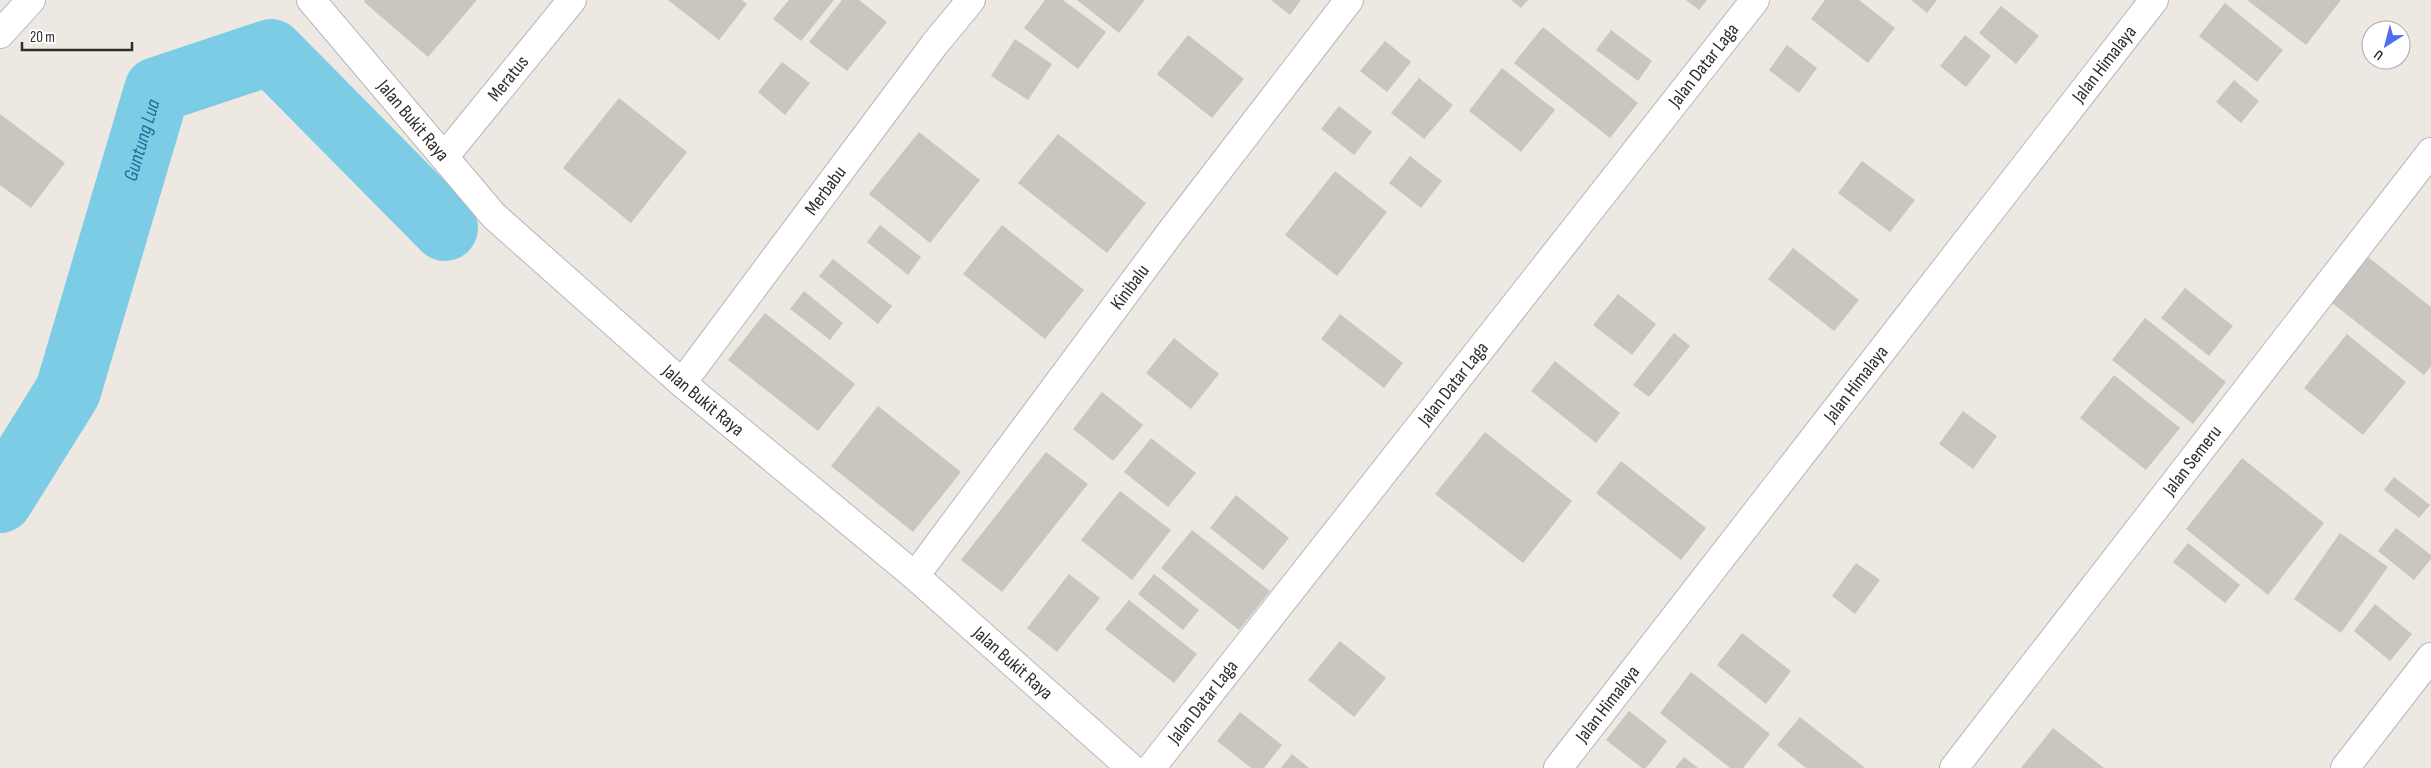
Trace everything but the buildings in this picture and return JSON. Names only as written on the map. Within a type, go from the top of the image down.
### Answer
[{"type":"street","points":[[0,34],[30,0]]},
{"type":"street","name":"Jalan Bukit Raya","points":[[311,0],[494,216],[682,383],[915,576],[1130,768]]},
{"type":"street","name":"Meratus","points":[[444,156],[572,0]]},
{"type":"street","name":"Merbabu","points":[[682,383],[934,45],[971,0]]},
{"type":"street","name":"Kinibalu","points":[[915,576],[1170,232],[1349,0]]},
{"type":"street","name":"Jalan Datar Laga","points":[[1151,768],[1755,0]]},
{"type":"street","name":"Jalan Himalaya","points":[[1558,768],[2154,0]]},
{"type":"street","name":"Jalan Semeru","points":[[1954,768],[2431,152]]},
{"type":"street","points":[[2345,768],[2431,658]]},
{"type":"waterway","name":"Guntung Lua","points":[[0,500],[68,391],[157,90],[271,52],[445,228]]}]
